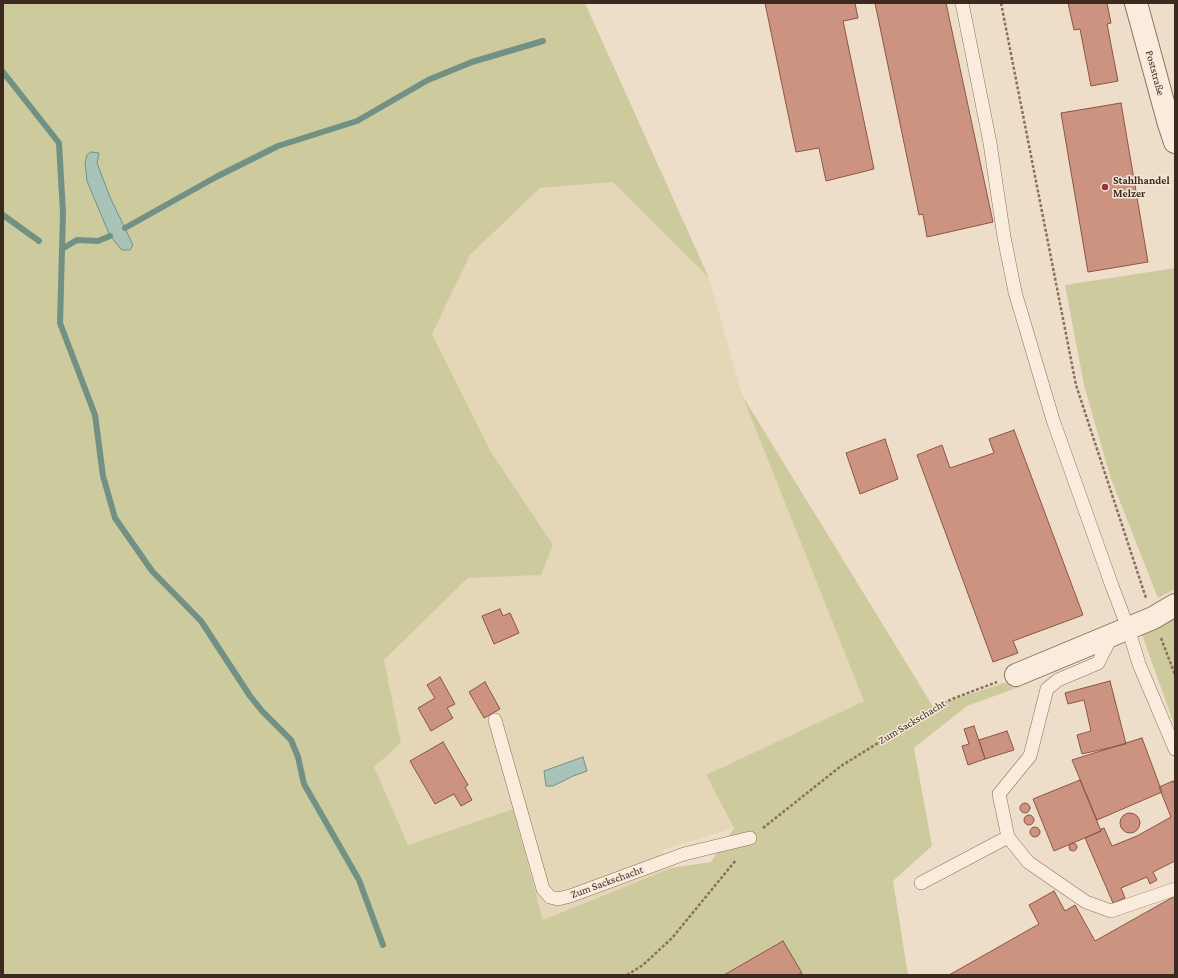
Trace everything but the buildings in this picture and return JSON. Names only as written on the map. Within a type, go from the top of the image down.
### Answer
[{"type":"street","name":"Poststraße","points":[[1136,3],[1175,142]]},
{"type":"street","points":[[1016,675],[1153,618],[1175,605]]},
{"type":"lane","points":[[962,3],[990,143],[1004,237],[1015,292],[1053,420],[1112,586],[1119,632],[1139,664],[1175,749]]},
{"type":"lane","points":[[1119,632],[1098,663],[1058,680],[1047,689],[1030,756],[999,794],[1008,837],[1028,862],[1086,902],[1111,912],[1175,888]]},
{"type":"lane","name":"Zum Sackschacht","points":[[495,720],[543,889],[550,897],[558,900],[684,854],[750,838]]},
{"type":"lane","points":[[921,883],[1008,837]]},
{"type":"path","points":[[1001,3],[1076,385],[1153,618],[1175,675]]},
{"type":"path","name":"Zum Sackschacht","points":[[627,975],[643,965],[672,938],[736,860],[750,838],[841,766],[936,707],[952,699],[1016,675]]},
{"type":"shaded area","points":[[3,3],[585,3],[709,278],[613,182],[540,188],[470,255],[432,334],[491,452],[553,545],[541,575],[468,578],[384,660],[401,743],[374,767],[408,845],[513,809],[543,920],[671,868],[711,862],[734,828],[706,775],[864,701],[742,395],[934,708],[952,700],[1003,683],[1022,686],[967,706],[914,748],[932,846],[893,881],[908,975],[3,975]]},
{"type":"shaded area","points":[[91,152],[99,153],[97,163],[110,197],[133,245],[130,250],[122,250],[110,236],[87,181],[85,163],[87,155]]},
{"type":"shaded area","points":[[613,182],[709,278],[742,395],[864,701],[706,775],[734,828],[663,850],[671,868],[543,920],[513,809],[408,846],[373,767],[401,743],[384,660],[469,577],[540,575],[553,545],[491,452],[432,334],[470,255],[540,188]]},
{"type":"shaded area","points":[[1175,268],[1175,589],[1158,598],[1111,479],[1084,385],[1065,285]]},
{"type":"shaded area","points":[[1175,616],[1175,727],[1140,629]]},
{"type":"shaded area","points":[[583,757],[587,771],[553,786],[546,786],[544,771]]},
{"type":"waterway","points":[[125,228],[216,177],[278,146],[357,121],[428,80],[472,62],[543,41]]},
{"type":"waterway","points":[[3,72],[59,143],[63,213],[60,323],[95,415],[103,476],[115,518],[152,571],[201,621],[250,696],[262,711],[291,740],[298,757],[304,784],[359,880],[383,945]]},
{"type":"waterway","points":[[3,215],[39,241]]},
{"type":"waterway","points":[[62,249],[77,240],[98,241],[110,236]]},
{"type":"place","name":"Stahlhandel Melzer","points":[[1105,187]]}]
